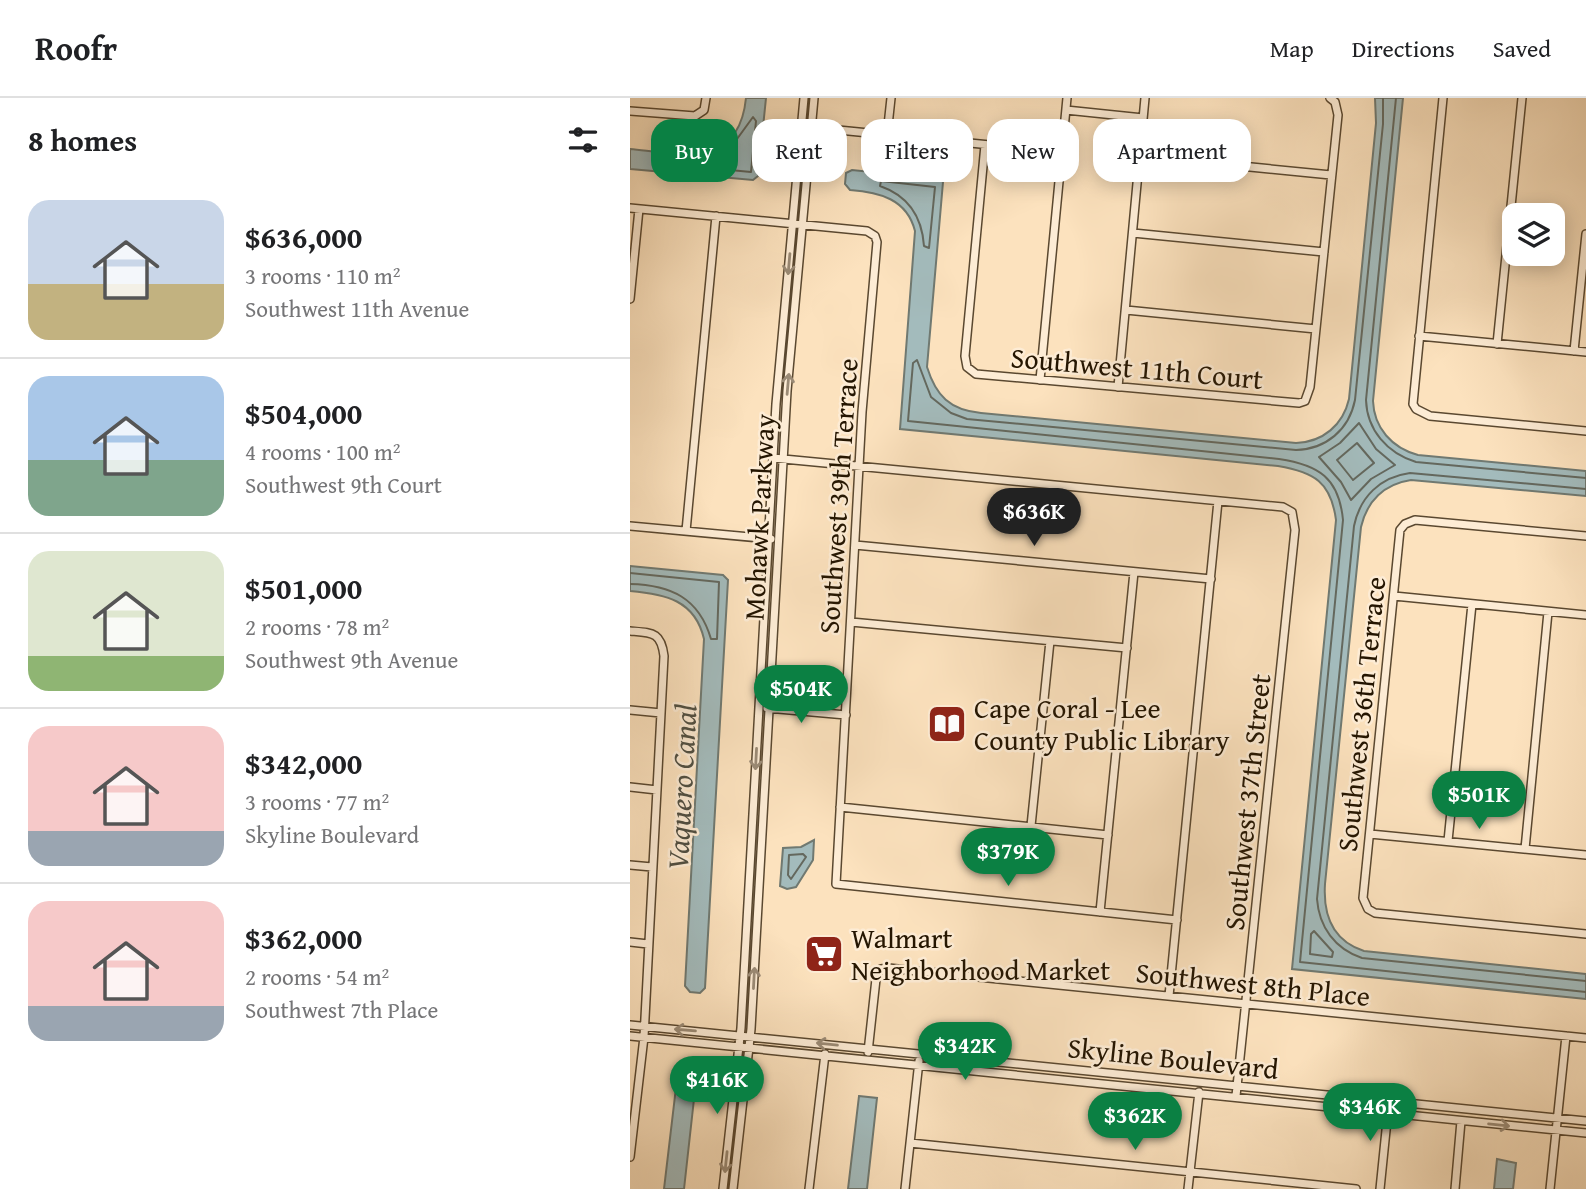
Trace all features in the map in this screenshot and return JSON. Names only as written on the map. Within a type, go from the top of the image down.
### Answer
[{"type":"street","points":[[630,111],[692,116],[700,114],[706,98]]},
{"type":"street","name":"Mohawk Parkway","points":[[802,119],[804,98]]},
{"type":"street","name":"Mohawk Parkway","points":[[813,119],[814,98]]},
{"type":"street","points":[[889,119],[891,98]]},
{"type":"street","points":[[1065,119],[1067,98]]},
{"type":"street","points":[[1066,110],[1143,118],[1145,98]]},
{"type":"street","points":[[1443,98],[1419,336],[1414,394],[1416,409],[1430,416],[1586,431]]},
{"type":"street","points":[[1497,344],[1522,98]]},
{"type":"street","points":[[1126,310],[1316,329],[1338,115],[1333,100]]},
{"type":"street","points":[[973,144],[985,145]]},
{"type":"street","name":"Southwest 11th Court","points":[[985,145],[965,355],[967,368],[976,374],[1287,404],[1305,401],[1309,394],[1316,329]]},
{"type":"street","points":[[1251,167],[1331,175]]},
{"type":"street","name":"Mohawk Parkway","points":[[723,1189],[740,1035],[773,458],[797,182]]},
{"type":"street","name":"Mohawk Parkway","points":[[733,1189],[750,1036],[783,459],[807,182]]},
{"type":"street","points":[[1040,380],[1059,182]]},
{"type":"street","points":[[1118,387],[1138,182]]},
{"type":"street","points":[[630,208],[803,224]]},
{"type":"street","points":[[630,299],[639,209]]},
{"type":"street","points":[[685,531],[716,216]]},
{"type":"street","name":"Southwest 39th Terrace","points":[[803,224],[867,231],[875,236],[877,242],[859,467],[836,884],[1100,912]]},
{"type":"street","points":[[1133,233],[1324,252]]},
{"type":"street","points":[[1574,351],[1586,234]]},
{"type":"street","points":[[1419,336],[1586,352]]},
{"type":"street","points":[[773,458],[1218,501],[1169,996]]},
{"type":"street","name":"Southwest 37th Street","points":[[1218,501],[1283,507],[1292,512],[1295,530],[1236,1096]]},
{"type":"street","name":"Southwest 36th Terrace","points":[[1586,536],[1415,520],[1405,524],[1401,530],[1363,898],[1368,909],[1384,914],[1586,934]]},
{"type":"street","points":[[630,526],[779,539]]},
{"type":"street","points":[[855,545],[1211,579]]},
{"type":"street","points":[[1134,572],[1100,912],[1177,920]]},
{"type":"street","points":[[1394,597],[1586,615]]},
{"type":"street","points":[[1448,841],[1472,604]]},
{"type":"street","points":[[1525,849],[1548,612]]},
{"type":"street","points":[[851,622],[1126,648]]},
{"type":"street","points":[[630,631],[657,635],[662,640],[664,656],[645,1026],[632,1117],[630,1157]]},
{"type":"street","points":[[1031,826],[1050,641]]},
{"type":"street","points":[[759,707],[846,715]]},
{"type":"street","points":[[630,710],[661,713]]},
{"type":"street","points":[[630,787],[657,790]]},
{"type":"street","points":[[840,807],[1108,835]]},
{"type":"street","points":[[1370,834],[1586,855]]},
{"type":"street","points":[[630,864],[652,867]]},
{"type":"street","points":[[630,942],[648,944]]},
{"type":"street","name":"Southwest 8th Place","points":[[867,1058],[876,979],[881,969],[888,968],[1586,1038]]},
{"type":"street","name":"Skyline Boulevard","points":[[630,1025],[1586,1121]]},
{"type":"street","name":"Skyline Boulevard","points":[[630,1036],[919,1063],[1586,1133]]},
{"type":"street","points":[[1550,1189],[1566,1036]]},
{"type":"street","points":[[809,1189],[825,1054]]},
{"type":"street","points":[[905,1189],[919,1054]]},
{"type":"street","points":[[1188,1189],[1199,1092]]},
{"type":"street","points":[[1380,1189],[1389,1101]]},
{"type":"street","points":[[1455,1189],[1461,1121]]},
{"type":"street","points":[[910,1143],[1356,1189]]},
{"type":"water","points":[[746,98],[766,98],[764,119],[752,119],[752,180],[738,179],[738,126]]},
{"type":"water","points":[[1375,98],[1403,98],[1373,401],[1381,428],[1393,442],[1418,455],[1586,471],[1586,496],[1411,480],[1393,485],[1372,502],[1361,527],[1325,884],[1328,916],[1345,941],[1364,951],[1586,974],[1586,999],[1292,969],[1336,520],[1330,496],[1319,481],[1311,476],[1278,466],[900,429],[915,231],[906,211],[899,204],[881,195],[850,190],[845,184],[847,172],[852,170],[861,171],[861,182],[943,182],[927,367],[940,394],[953,405],[981,413],[1306,442],[1323,435],[1337,424],[1349,399],[1376,123]]},
{"type":"water","points":[[630,149],[651,151],[651,171],[630,169]]},
{"type":"water","points":[[630,566],[723,575],[728,580],[705,988],[700,993],[690,992],[685,986],[704,639],[694,615],[686,607],[666,597],[630,591]]},
{"type":"water","points":[[814,840],[813,860],[796,887],[787,889],[780,886],[783,848],[801,847]]},
{"type":"water","points":[[677,1079],[696,1081],[684,1189],[664,1189]]},
{"type":"water","points":[[859,1096],[877,1098],[867,1189],[848,1189]]},
{"type":"water","points":[[1497,1159],[1516,1163],[1513,1189],[1494,1189]]},
{"type":"place","name":"Cape Coral - Lee County Public Library","points":[[947,724]]},
{"type":"place","name":"Walmart Neighborhood Market","points":[[824,954]]},
{"type":"water label","name":"Vaquero Canal","points":[[682,787]]}]
